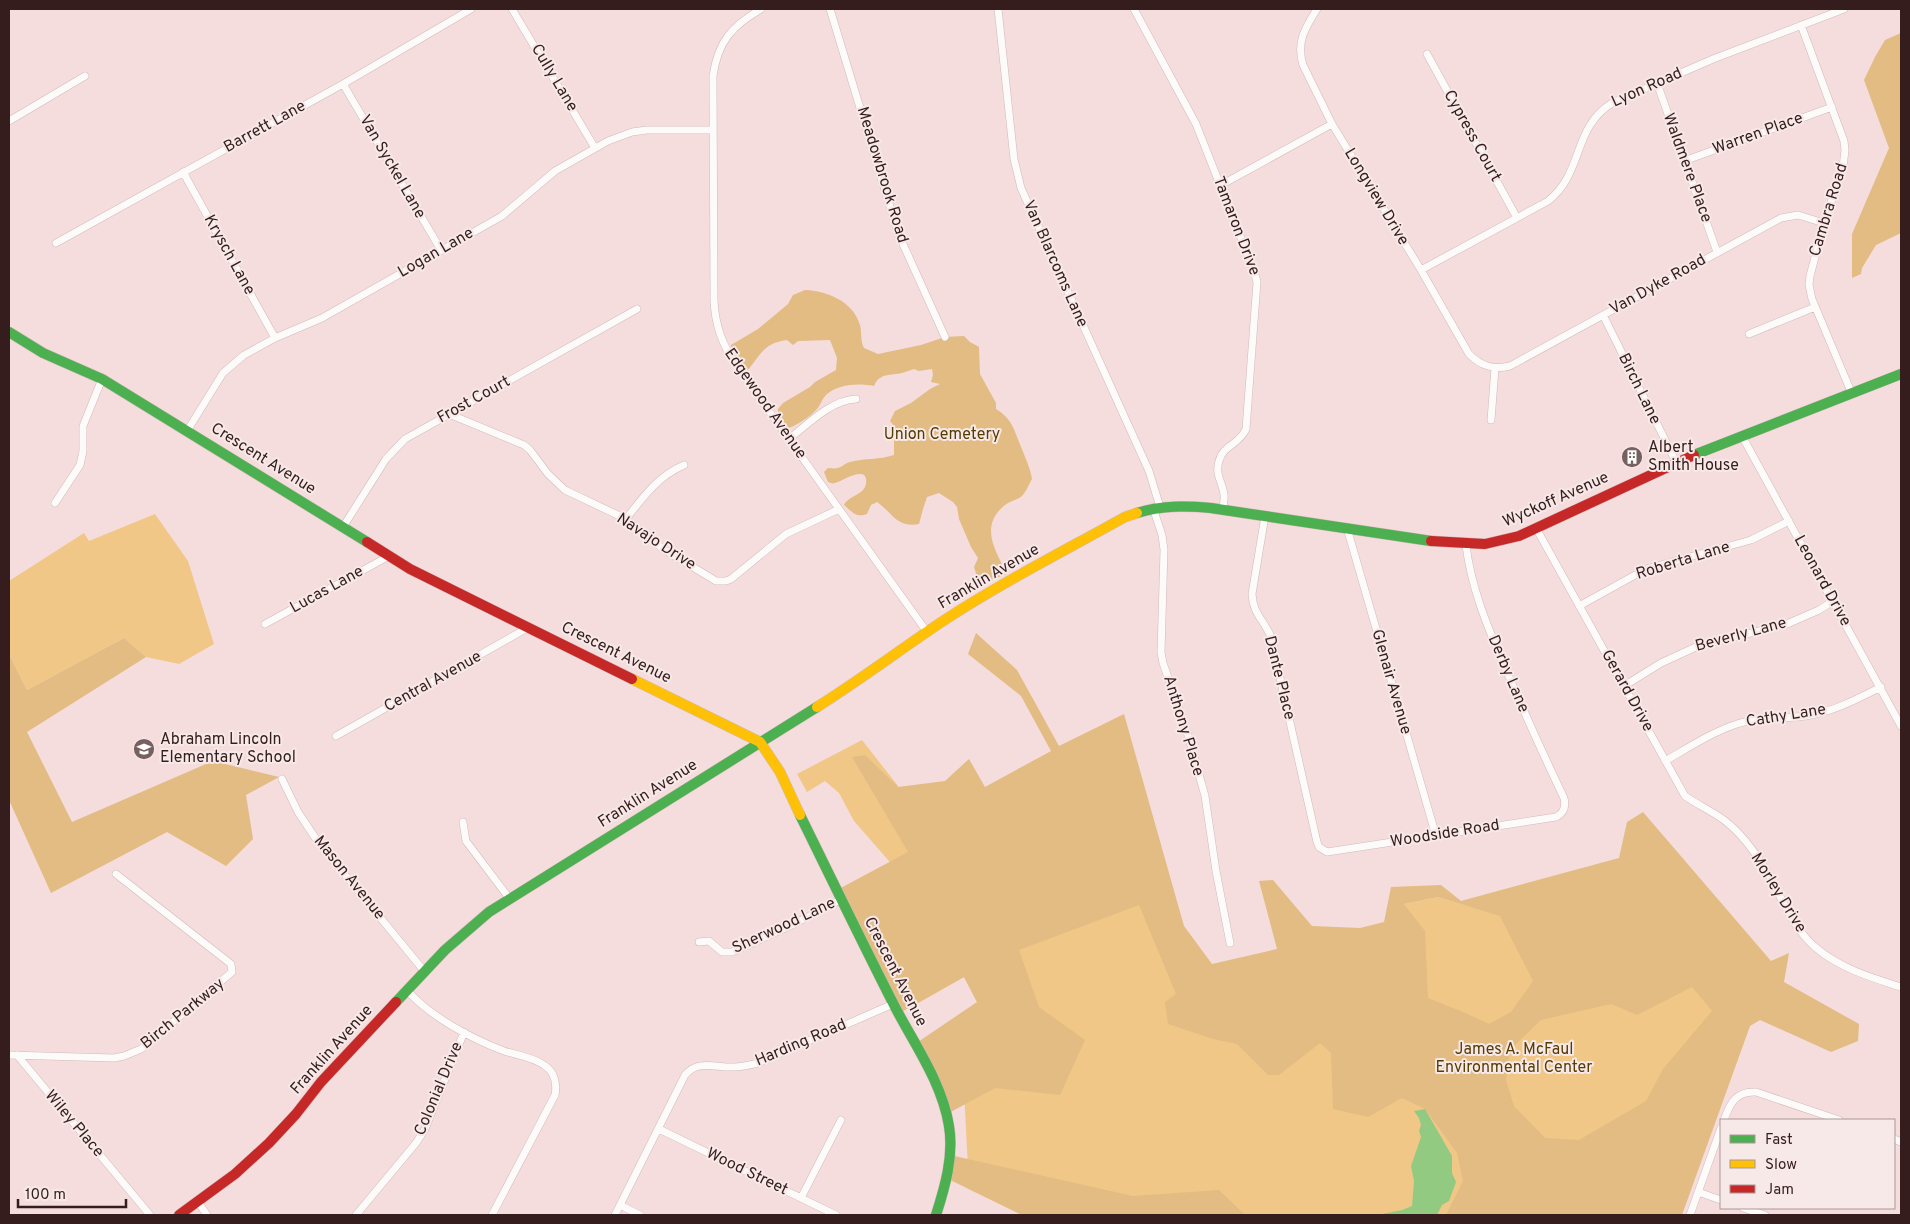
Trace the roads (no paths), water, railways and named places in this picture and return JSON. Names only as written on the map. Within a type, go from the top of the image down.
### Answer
[{"type":"main road","name":"Crescent Avenue","points":[[9,332],[43,353],[102,379],[437,584],[529,627],[760,742],[780,772],[893,1004],[937,1087],[947,1118],[950,1158],[944,1191],[936,1215]]},
{"type":"main road","name":"Wyckoff Avenue","points":[[1203,507],[1444,543],[1466,545],[1502,541],[1536,528],[1676,462],[1901,374]]},
{"type":"main road","name":"Franklin Avenue","points":[[179,1215],[235,1174],[269,1142],[296,1114],[321,1082],[424,972],[472,925],[509,898],[882,665],[927,632],[988,593],[1125,518],[1157,507],[1203,507]]},
{"type":"street","name":"Barrett Lane","points":[[56,242],[344,84],[470,9]]},
{"type":"street","name":"Cully Lane","points":[[512,9],[595,148]]},
{"type":"street","name":"Edgewood Avenue","points":[[761,9],[747,17],[731,31],[718,53],[713,76],[714,300],[717,326],[726,349],[788,439],[927,632]]},
{"type":"street","name":"Meadowbrook Road","points":[[830,9],[898,233],[945,337]]},
{"type":"street","name":"Van Blarcoms Lane","points":[[998,9],[1014,158],[1019,181],[1149,471],[1157,507]]},
{"type":"street","name":"Tamaron Drive","points":[[1134,9],[1196,124],[1257,282],[1246,429],[1240,439],[1224,451],[1218,463],[1218,476],[1225,496],[1222,510]]},
{"type":"street","name":"Longview Drive","points":[[1317,9],[1303,31],[1300,57],[1332,124],[1421,270],[1469,354],[1481,364],[1495,368]]},
{"type":"street","name":"Lyon Road","points":[[1421,270],[1548,201],[1564,186],[1570,176],[1586,131],[1596,116],[1612,103],[1713,59],[1844,9]]},
{"type":"street","name":"Cambra Road","points":[[1801,25],[1844,141],[1845,159],[1824,222],[1810,276],[1810,294],[1852,394]]},
{"type":"street","name":"Cypress Court","points":[[1427,54],[1517,218]]},
{"type":"street","points":[[9,121],[85,76]]},
{"type":"street","name":"Van Syckel Lane","points":[[344,84],[440,250]]},
{"type":"street","name":"Waldmere Place","points":[[1657,84],[1717,252]]},
{"type":"street","name":"Warren Place","points":[[1684,161],[1832,107]]},
{"type":"street","points":[[1221,185],[1332,124]]},
{"type":"street","name":"Logan Lane","points":[[188,430],[228,368],[244,355],[275,338],[322,318],[502,216],[556,171],[595,148],[620,135],[632,132],[647,130],[713,130]]},
{"type":"street","name":"Krysch Lane","points":[[183,172],[275,338]]},
{"type":"street","name":"Van Dyke Road","points":[[1495,368],[1510,366],[1781,218],[1798,216],[1824,222]]},
{"type":"street","points":[[1749,334],[1815,307]]},
{"type":"street","name":"Frost Court","points":[[343,527],[386,458],[418,431],[637,309]]},
{"type":"street","name":"Birch Lane","points":[[1602,315],[1676,462]]},
{"type":"street","points":[[1491,420],[1495,368]]},
{"type":"street","points":[[55,503],[80,465],[83,451],[83,426],[102,379]]},
{"type":"street","points":[[788,439],[824,412],[848,400],[856,399]]},
{"type":"street","name":"Navajo Drive","points":[[449,414],[524,445],[548,474],[565,490],[626,519],[663,549],[716,581],[721,582],[731,579],[786,534],[839,509]]},
{"type":"street","name":"Leonard Drive","points":[[1742,436],[1901,726]]},
{"type":"street","points":[[626,519],[652,486],[684,464]]},
{"type":"street","name":"Anthony Place","points":[[1157,507],[1164,550],[1161,652],[1163,663],[1188,735],[1205,796],[1216,871],[1230,943]]},
{"type":"street","name":"Dante Place","points":[[1266,516],[1252,602],[1258,618],[1271,637],[1274,648],[1317,842]]},
{"type":"street","name":"Roberta Lane","points":[[1580,606],[1646,569],[1751,540],[1789,521]]},
{"type":"street","name":"Glenair Avenue","points":[[1347,528],[1436,836]]},
{"type":"street","name":"Gerard Drive","points":[[1536,528],[1685,796],[1725,821],[1738,833]]},
{"type":"street","name":"Derby Lane","points":[[1466,545],[1472,582],[1477,599],[1512,683],[1564,798]]},
{"type":"street","name":"Lucas Lane","points":[[265,624],[389,556]]},
{"type":"street","name":"Beverly Lane","points":[[1624,686],[1661,663],[1689,649],[1715,640],[1787,624],[1819,610],[1833,601]]},
{"type":"street","name":"Central Avenue","points":[[336,736],[529,627]]},
{"type":"street","name":"Cathy Lane","points":[[1665,761],[1722,730],[1737,724],[1823,712],[1850,702],[1881,687]]},
{"type":"street","name":"Mason Avenue","points":[[282,778],[298,812],[318,842],[424,972]]},
{"type":"street","name":"Woodside Road","points":[[1317,842],[1322,850],[1332,852],[1556,816],[1563,811],[1565,806],[1564,798]]},
{"type":"street","points":[[463,822],[466,841],[509,898]]},
{"type":"street","name":"Morley Drive","points":[[1738,833],[1765,868],[1797,926],[1814,946],[1824,955],[1847,967],[1901,987]]},
{"type":"street","name":"Birch Parkway","points":[[9,1055],[114,1058],[133,1053],[141,1049],[232,972],[231,964],[116,874]]},
{"type":"street","name":"Sherwood Lane","points":[[699,942],[708,941],[722,952],[732,952],[794,924],[842,899]]},
{"type":"street","points":[[407,990],[425,1008],[464,1032],[495,1047],[544,1064],[550,1069],[556,1082],[555,1095],[492,1215]]},
{"type":"street","name":"Harding Road","points":[[615,1215],[685,1075],[693,1068],[705,1064],[735,1067],[758,1063],[893,1004]]},
{"type":"street","name":"Colonial Drive","points":[[356,1215],[416,1143],[425,1129],[464,1032]]},
{"type":"street","name":"Wiley Place","points":[[17,1055],[150,1215]]},
{"type":"street","points":[[1724,1119],[1732,1101],[1740,1095],[1750,1092],[1756,1092],[1836,1119]]},
{"type":"street","points":[[801,1198],[841,1120]]},
{"type":"street","name":"Wood Street","points":[[658,1129],[836,1215]]},
{"type":"street","points":[[1690,1215],[1720,1131]]},
{"type":"street","points":[[1698,1192],[1720,1200]]},
{"type":"street","points":[[198,1202],[207,1215]]},
{"type":"street","points":[[620,1205],[640,1215]]},
{"type":"street","points":[[1746,1209],[1765,1215]]},
{"type":"place","name":"Albert Smith House","points":[[1632,457]]},
{"type":"place","name":"Abraham Lincoln Elementary School","points":[[144,749]]},
{"type":"park label","name":"Union Cemetery","points":[[942,435]]},
{"type":"park label","name":"James A. McFaul Environmental Center","points":[[1514,1059]]}]
